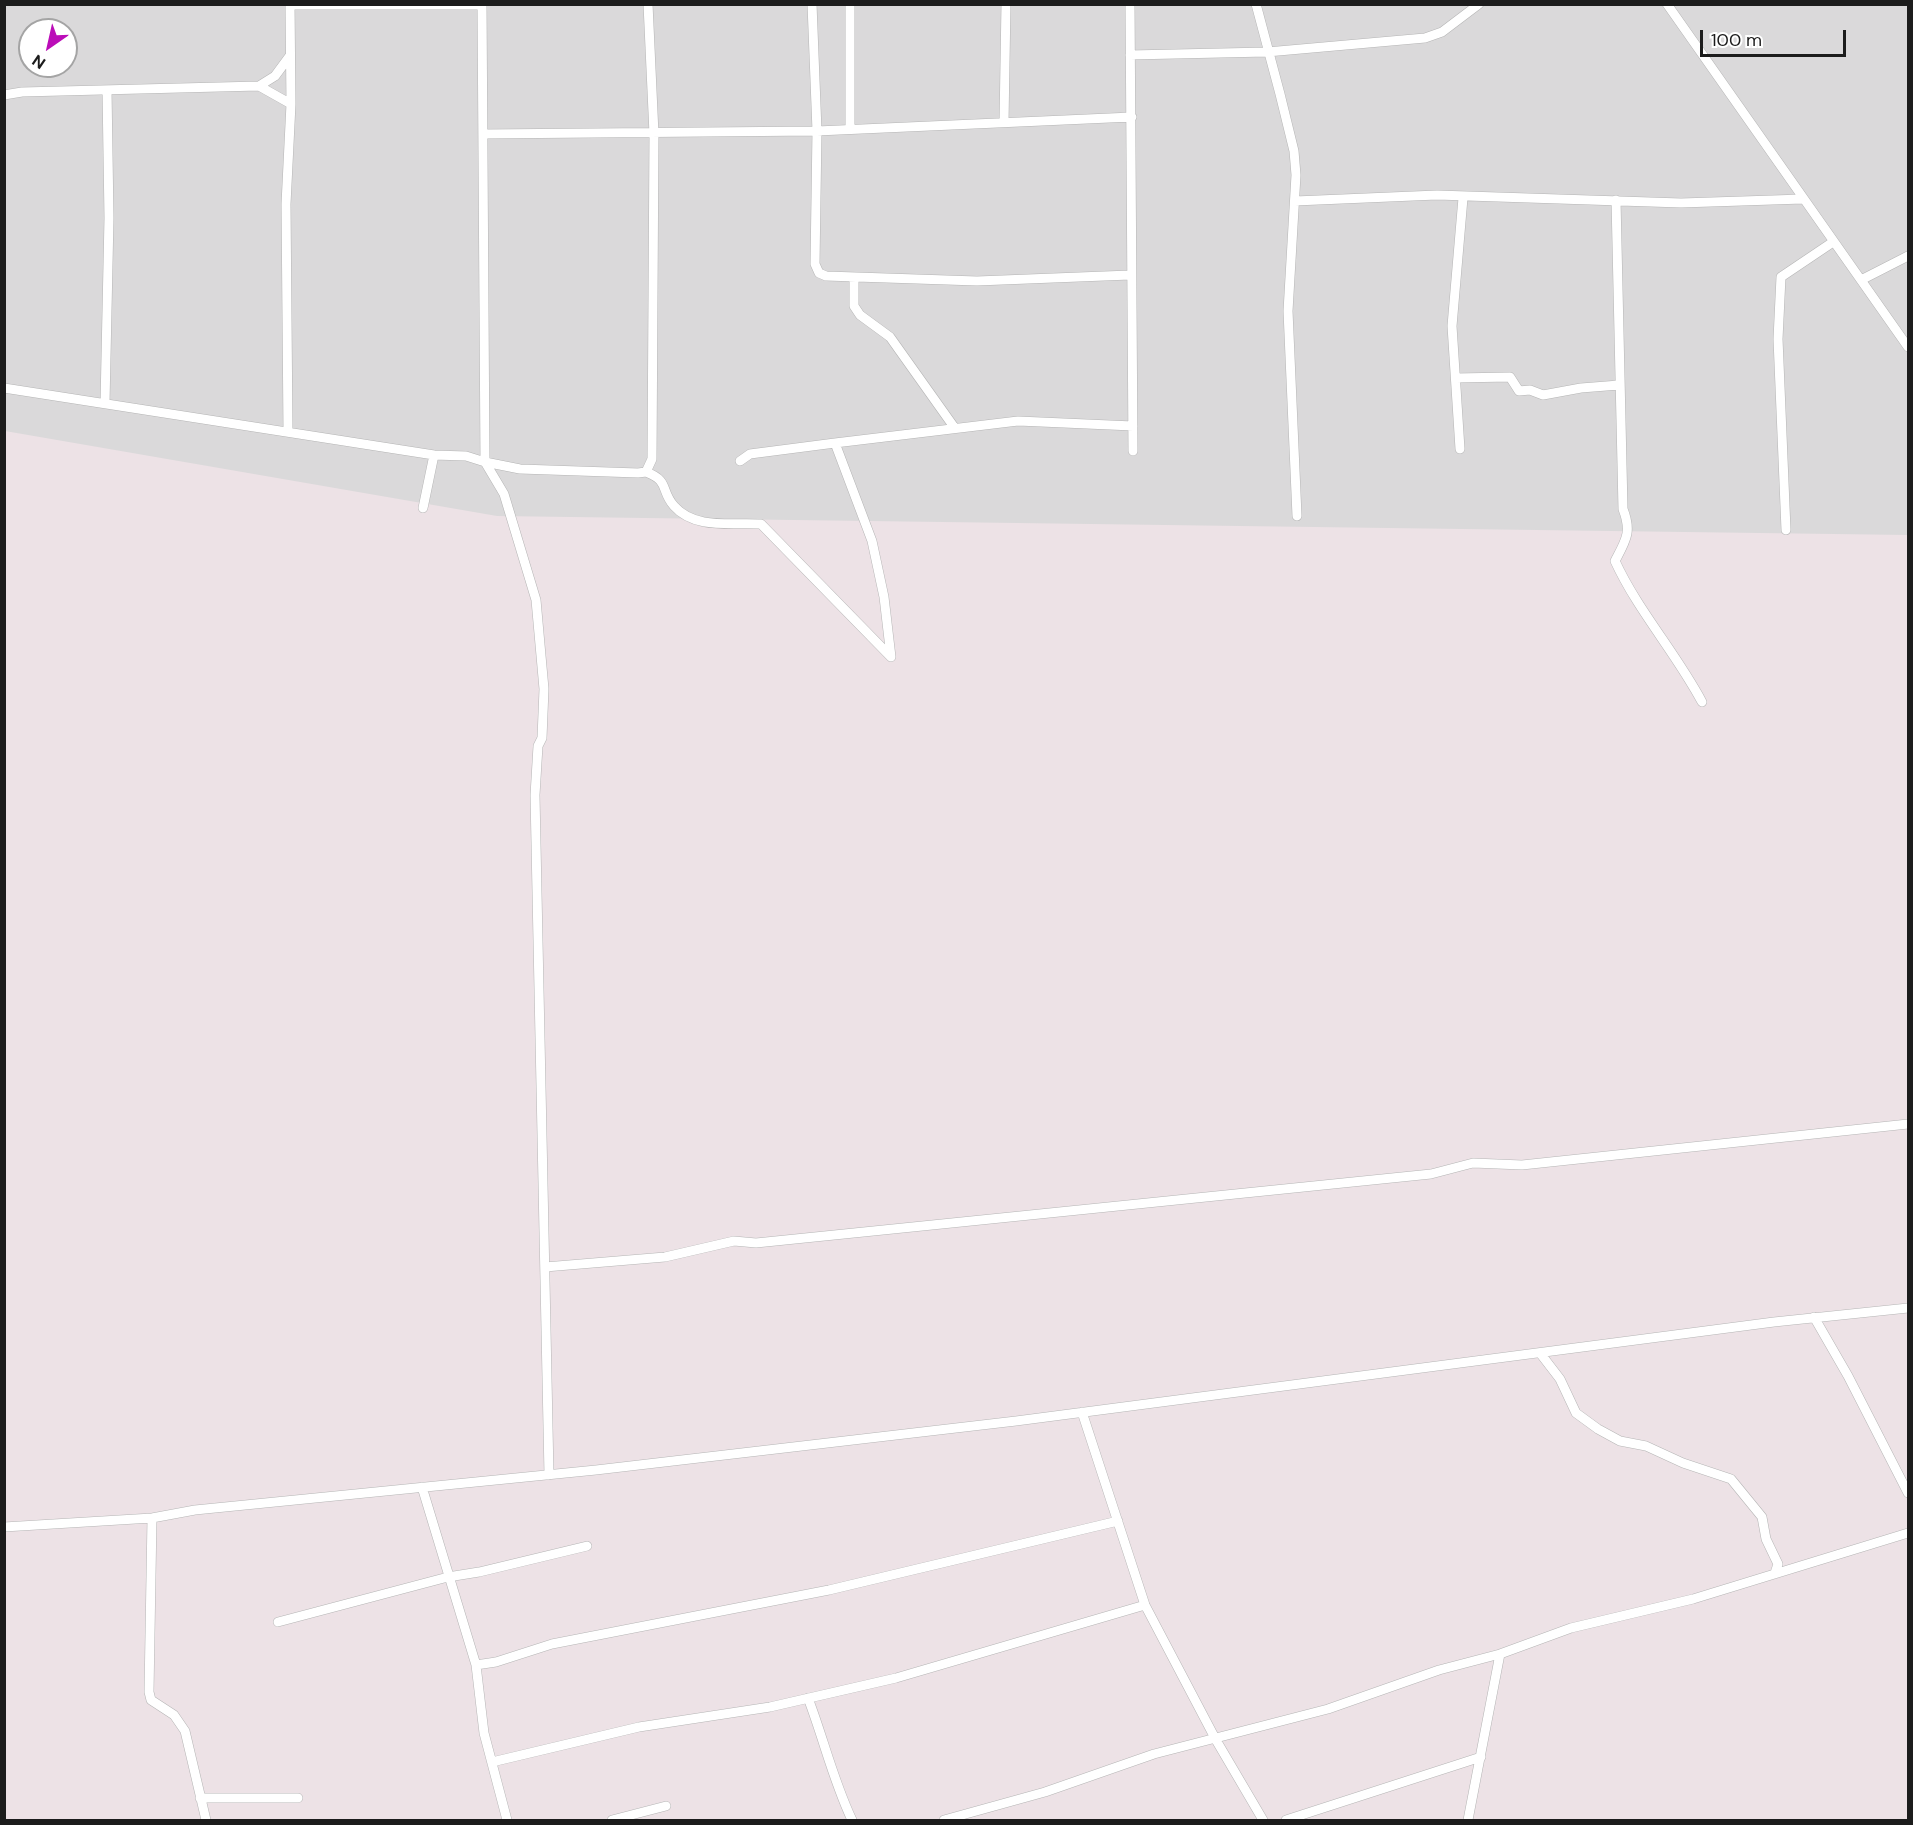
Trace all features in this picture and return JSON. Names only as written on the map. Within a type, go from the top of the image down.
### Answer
[{"type":"street","points":[[646,472],[652,459],[654,134],[648,4]]},
{"type":"street","points":[[812,4],[817,131],[815,264],[819,273],[826,276],[977,281],[1130,275]]},
{"type":"street","points":[[850,4],[850,129]]},
{"type":"street","points":[[1004,122],[1006,4]]},
{"type":"street","points":[[1130,4],[1134,191],[1130,275],[1133,451]]},
{"type":"street","points":[[1256,4],[1294,151],[1294,201],[1288,311],[1297,516]]},
{"type":"street","points":[[1130,55],[1267,52],[1425,38],[1442,32],[1479,4]]},
{"type":"street","points":[[1667,4],[1908,347]]},
{"type":"street","points":[[288,431],[286,204],[291,104],[290,5],[482,5],[485,462],[504,494],[536,600],[541,640],[543,718],[536,795],[549,1475]]},
{"type":"street","points":[[4,95],[22,92],[259,86],[275,76],[290,56]]},
{"type":"street","points":[[259,86],[291,104]]},
{"type":"street","points":[[105,403],[107,90]]},
{"type":"street","points":[[484,134],[817,131],[1132,117]]},
{"type":"street","points":[[1294,201],[1437,195],[1463,198],[1681,203],[1803,199]]},
{"type":"street","points":[[1460,449],[1456,378],[1452,358],[1452,326],[1463,198]]},
{"type":"street","points":[[1616,200],[1623,509],[1629,525],[1626,540],[1616,561],[1625,582],[1685,669],[1702,702]]},
{"type":"street","points":[[1785,530],[1779,339],[1781,277],[1833,242]]},
{"type":"street","points":[[1861,280],[1908,256]]},
{"type":"street","points":[[854,277],[854,306],[860,315],[891,337],[954,427]]},
{"type":"street","points":[[1456,378],[1510,377],[1519,390],[1530,390],[1542,395],[1581,388],[1619,385]]},
{"type":"street","points":[[4,388],[434,454],[466,456],[520,469],[646,472],[661,479],[675,507],[699,523],[761,524],[891,657],[884,597],[872,541],[835,443]]},
{"type":"street","points":[[740,461],[750,454],[954,427],[1024,421],[1133,426]]},
{"type":"street","points":[[423,508],[434,454]]},
{"type":"street","points":[[545,1267],[665,1257],[734,1241],[756,1243],[1431,1174],[1473,1163],[1522,1165],[1908,1124]]},
{"type":"street","points":[[4,1527],[152,1518],[195,1510],[549,1475],[1082,1412],[1814,1317],[1908,1308]]},
{"type":"street","points":[[1814,1317],[1848,1376],[1908,1493]]},
{"type":"street","points":[[1540,1353],[1560,1379],[1576,1413],[1598,1429],[1620,1441],[1646,1446],[1683,1463],[1712,1470],[1731,1479],[1765,1524],[1766,1539],[1778,1564],[1775,1573]]},
{"type":"street","points":[[1082,1412],[1145,1605],[1216,1740],[1263,1821]]},
{"type":"street","points":[[422,1487],[476,1665],[477,1690],[507,1821]]},
{"type":"street","points":[[152,1518],[149,1692],[151,1700],[174,1715],[185,1731],[206,1821]]},
{"type":"street","points":[[476,1665],[496,1662],[552,1644],[829,1590],[1118,1521]]},
{"type":"street","points":[[944,1821],[1045,1792],[1154,1754],[1216,1740],[1328,1708],[1439,1670],[1500,1654],[1571,1628],[1693,1599],[1908,1533]]},
{"type":"street","points":[[278,1622],[448,1577],[479,1572],[587,1546]]},
{"type":"street","points":[[492,1762],[639,1727],[771,1707],[896,1678],[1145,1605]]},
{"type":"street","points":[[1468,1821],[1500,1654]]},
{"type":"street","points":[[808,1698],[824,1740],[834,1780],[852,1821]]},
{"type":"street","points":[[1286,1821],[1481,1757]]},
{"type":"street","points":[[200,1798],[298,1798]]},
{"type":"street","points":[[612,1821],[666,1806]]},
{"type":"shaded area","points":[[4,5],[1908,5],[1908,535],[497,516],[5,431]]}]
